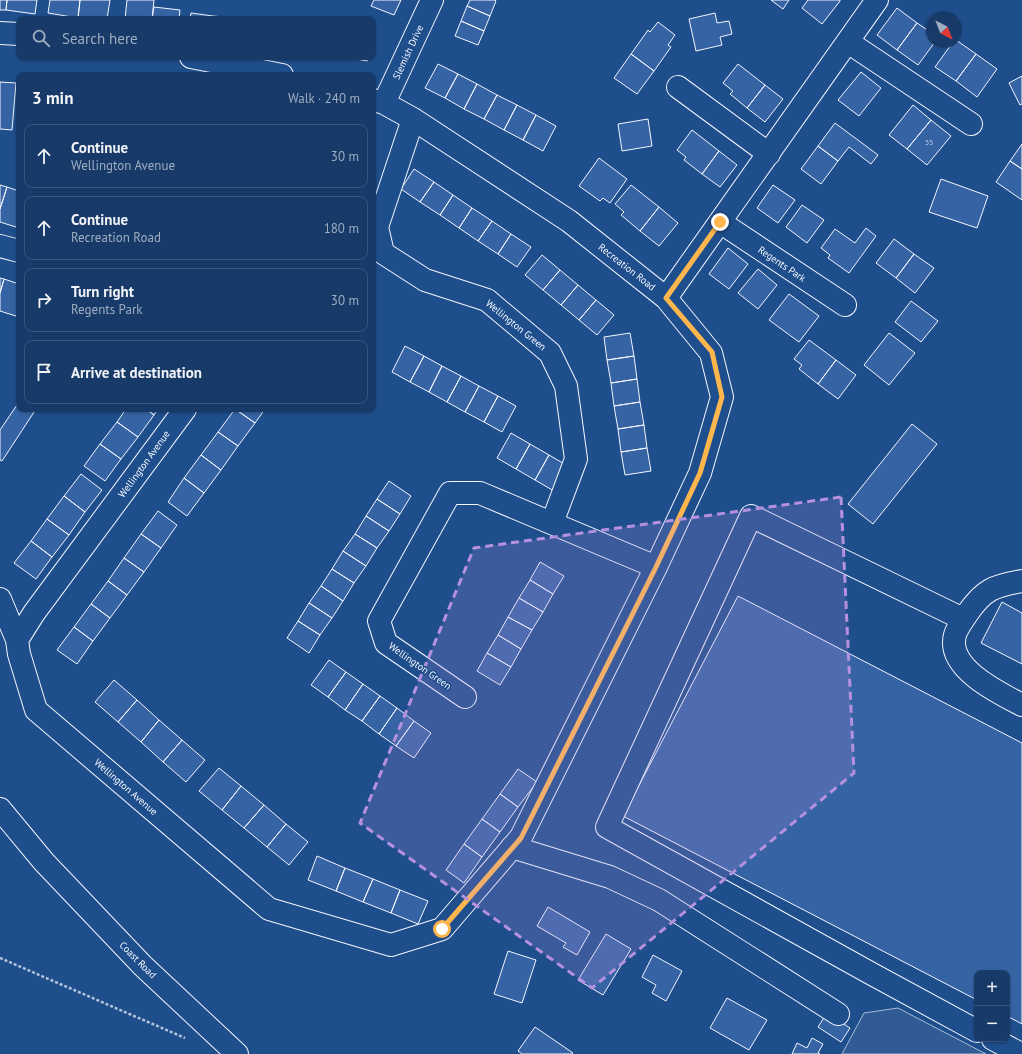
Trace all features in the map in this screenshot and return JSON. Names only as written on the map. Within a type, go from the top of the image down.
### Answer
[{"type":"street","name":"Slemish Drive","points":[[378,102],[432,0]]},
{"type":"street","points":[[666,298],[877,0]]},
{"type":"street","points":[[0,33],[16,34]]},
{"type":"street","points":[[848,42],[970,124]]},
{"type":"street","points":[[206,60],[267,72]]},
{"type":"street","points":[[678,87],[769,154]]},
{"type":"street","name":"Recreation Road","points":[[378,102],[413,119],[569,221],[666,298],[712,352],[722,397],[700,473],[656,567],[521,838],[512,848]]},
{"type":"street","name":"Wellington Green","points":[[413,119],[377,227],[383,253],[424,280],[487,300],[550,353],[566,386],[576,459],[552,523]]},
{"type":"street","name":"Regents Park","points":[[720,222],[845,305]]},
{"type":"street","points":[[0,246],[16,250]]},
{"type":"street","name":"Wellington Avenue","points":[[183,412],[34,613],[17,640],[19,654],[36,710],[269,909],[391,944],[442,929],[512,848]]},
{"type":"street","name":"Wellington Green","points":[[465,697],[386,643],[379,621],[450,493],[480,493],[656,567]]},
{"type":"street","points":[[963,619],[751,516],[607,827],[974,1029]]},
{"type":"street","points":[[1022,582],[994,587],[976,601],[963,619],[955,635],[955,651],[966,668],[980,681],[1022,705]]},
{"type":"street","points":[[0,599],[17,640]]},
{"type":"street","name":"Coast Road","points":[[0,809],[44,862],[143,966],[237,1054]]},
{"type":"street","points":[[512,848],[610,877],[659,900],[838,1014]]},
{"type":"street","points":[[999,1042],[1021,1054]]},
{"type":"path","points":[[0,958],[186,1038]]},
{"type":"highlighted area","points":[[841,497],[854,773],[592,988],[360,823],[474,548]]},
{"type":"shaded area","points":[[898,1008],[986,1054],[842,1054],[864,1013]]},
{"type":"building","points":[[0,0],[7,0],[6,10],[0,10]]},
{"type":"building","points":[[7,0],[37,0],[35,14],[6,10]]},
{"type":"building","points":[[50,0],[80,0],[78,16],[66,16],[48,13]]},
{"type":"building","points":[[80,0],[110,0],[107,16],[78,16]]},
{"type":"building","points":[[127,0],[154,0],[152,16],[125,16]]},
{"type":"building","points":[[374,0],[401,0],[394,15],[371,6]]},
{"type":"building","points":[[470,0],[496,1],[490,16],[467,6]]},
{"type":"building","points":[[771,0],[789,0],[783,9]]},
{"type":"building","points":[[808,0],[840,1],[822,24],[802,8]]},
{"type":"building","points":[[467,6],[490,16],[484,31],[461,21]]},
{"type":"building","points":[[154,7],[180,10],[179,16],[152,16]]},
{"type":"building","points":[[897,8],[917,23],[897,50],[877,35]]},
{"type":"building","points":[[191,13],[213,16],[190,16]]},
{"type":"building","points":[[715,13],[717,23],[729,21],[732,34],[720,37],[722,45],[696,51],[689,19]]},
{"type":"building","points":[[461,21],[484,31],[478,45],[455,36]]},
{"type":"building","points":[[658,22],[675,35],[668,45],[671,47],[654,71],[631,54],[648,30],[650,32]]},
{"type":"building","points":[[917,23],[926,29],[926,48],[931,48],[918,65],[897,50]]},
{"type":"building","points":[[962,44],[976,54],[956,81],[935,67],[949,48],[962,48]]},
{"type":"building","points":[[631,54],[654,71],[637,94],[614,78]]},
{"type":"building","points":[[976,54],[997,69],[977,97],[956,81]]},
{"type":"building","points":[[438,64],[458,74],[445,98],[425,88]]},
{"type":"building","points":[[738,64],[765,85],[747,108],[730,94],[733,91],[723,83]]},
{"type":"building","points":[[861,72],[881,88],[859,116],[838,100]]},
{"type":"building","points":[[458,74],[477,84],[464,109],[445,98]]},
{"type":"building","points":[[1022,76],[1022,104],[1020,105],[1009,83]]},
{"type":"building","points":[[0,82],[16,83],[12,130],[0,129]]},
{"type":"building","points":[[477,84],[497,95],[484,119],[464,109]]},
{"type":"building","points":[[765,85],[783,99],[765,122],[747,108]]},
{"type":"building","points":[[497,95],[517,105],[504,130],[484,119]]},
{"type":"building","points":[[517,105],[536,115],[523,140],[504,130]]},
{"type":"building","points":[[913,105],[931,120],[907,149],[889,135]]},
{"type":"building","points":[[536,115],[556,126],[543,151],[523,140]]},
{"type":"building","points":[[648,119],[652,146],[622,151],[618,124]]},
{"type":"building","points":[[931,120],[951,136],[927,165],[907,149]]},
{"type":"building","points":[[835,123],[878,155],[871,164],[849,147],[838,161],[818,146]]},
{"type":"building","points":[[692,130],[719,151],[702,174],[684,160],[686,157],[677,150]]},
{"type":"building","points":[[1022,144],[1022,169],[1010,161]]},
{"type":"building","points":[[818,146],[838,161],[821,184],[801,169]]},
{"type":"building","points":[[719,151],[737,165],[720,187],[702,174]]},
{"type":"building","points":[[599,158],[627,179],[610,203],[603,198],[600,201],[579,186]]},
{"type":"building","points":[[1010,161],[1022,169],[1022,200],[996,182]]},
{"type":"building","points":[[414,169],[434,182],[420,202],[401,189]]},
{"type":"building","points":[[941,179],[988,196],[977,228],[929,212]]},
{"type":"building","points":[[434,182],[453,195],[440,215],[420,202]]},
{"type":"building","points":[[0,185],[7,187],[0,209]]},
{"type":"building","points":[[631,185],[659,207],[640,231],[621,215],[624,212],[615,204]]},
{"type":"building","points":[[773,185],[795,200],[778,223],[757,208]]},
{"type":"building","points":[[7,187],[16,190],[16,227],[0,222],[0,209]]},
{"type":"building","points":[[453,195],[472,208],[459,228],[440,215]]},
{"type":"building","points":[[802,205],[824,220],[807,243],[786,227]]},
{"type":"building","points":[[659,207],[678,223],[659,246],[640,231]]},
{"type":"building","points":[[472,208],[492,221],[478,241],[459,228]]},
{"type":"building","points":[[492,221],[511,234],[498,254],[478,241]]},
{"type":"building","points":[[866,228],[876,236],[849,273],[828,258],[830,255],[821,248],[835,229],[855,243]]},
{"type":"building","points":[[511,234],[531,247],[517,267],[498,254]]},
{"type":"building","points":[[894,239],[914,254],[896,278],[876,263]]},
{"type":"building","points":[[728,248],[748,264],[729,289],[709,274]]},
{"type":"building","points":[[914,254],[934,268],[915,293],[896,278]]},
{"type":"building","points":[[542,255],[560,270],[543,290],[525,275]]},
{"type":"building","points":[[758,269],[777,285],[758,309],[738,293]]},
{"type":"building","points":[[560,270],[578,285],[561,305],[543,290]]},
{"type":"building","points":[[0,278],[4,279],[0,293]]},
{"type":"building","points":[[4,279],[16,283],[16,316],[0,311],[0,293]]},
{"type":"building","points":[[578,285],[596,300],[579,320],[561,305]]},
{"type":"building","points":[[789,294],[819,316],[799,342],[769,320]]},
{"type":"building","points":[[596,300],[614,315],[597,335],[579,320]]},
{"type":"building","points":[[911,301],[938,321],[921,342],[895,322]]},
{"type":"building","points":[[630,333],[634,356],[607,360],[604,337]]},
{"type":"building","points":[[889,333],[915,353],[889,385],[864,365]]},
{"type":"building","points":[[809,340],[836,360],[818,384],[799,369],[802,365],[794,359]]},
{"type":"building","points":[[405,346],[424,356],[410,382],[392,372]]},
{"type":"building","points":[[424,356],[442,366],[429,392],[410,382]]},
{"type":"building","points":[[634,356],[637,379],[611,383],[607,360]]},
{"type":"building","points":[[836,360],[856,375],[838,399],[818,384]]},
{"type":"building","points":[[442,366],[461,376],[447,402],[429,392]]},
{"type":"building","points":[[461,376],[479,386],[465,412],[447,402]]},
{"type":"building","points":[[637,379],[640,402],[614,406],[611,383]]},
{"type":"building","points":[[479,386],[498,396],[484,422],[465,412]]},
{"type":"building","points":[[498,396],[516,406],[502,432],[484,422]]},
{"type":"building","points":[[640,402],[644,425],[618,429],[614,406]]},
{"type":"building","points":[[16,406],[16,412],[34,412],[2,461],[0,460],[0,430]]},
{"type":"building","points":[[124,412],[150,412],[154,415],[138,437],[117,422]]},
{"type":"building","points":[[233,412],[239,412],[255,423],[238,446],[218,432]]},
{"type":"building","points":[[239,412],[263,412],[255,423]]},
{"type":"building","points":[[117,422],[138,437],[121,459],[100,444]]},
{"type":"building","points":[[912,424],[937,444],[873,524],[848,504]]},
{"type":"building","points":[[644,425],[647,448],[621,452],[618,429]]},
{"type":"building","points":[[218,432],[238,446],[221,470],[201,455]]},
{"type":"building","points":[[511,433],[530,444],[516,469],[497,458]]},
{"type":"building","points":[[100,444],[121,459],[105,481],[84,466]]},
{"type":"building","points":[[530,444],[549,455],[535,480],[516,469]]},
{"type":"building","points":[[647,448],[651,471],[625,475],[621,452]]},
{"type":"building","points":[[201,455],[221,470],[204,493],[184,478]]},
{"type":"building","points":[[549,455],[568,466],[554,491],[535,480]]},
{"type":"building","points":[[81,474],[102,490],[85,512],[64,496]]},
{"type":"building","points":[[184,478],[204,493],[187,516],[168,502]]},
{"type":"building","points":[[389,481],[411,496],[400,514],[377,499]]},
{"type":"building","points":[[64,496],[85,512],[69,535],[47,519]]},
{"type":"building","points":[[377,499],[400,514],[389,531],[366,516]]},
{"type":"building","points":[[158,511],[177,525],[161,548],[141,534]]},
{"type":"building","points":[[366,516],[389,531],[377,548],[355,534]]},
{"type":"building","points":[[47,519],[69,535],[52,557],[31,541]]},
{"type":"building","points":[[141,534],[161,548],[144,572],[124,558]]},
{"type":"building","points":[[355,534],[377,548],[366,566],[343,551]]},
{"type":"building","points":[[31,541],[52,557],[36,579],[14,563]]},
{"type":"building","points":[[343,551],[366,566],[354,583],[332,569]]},
{"type":"building","points":[[124,558],[144,572],[127,595],[108,581]]},
{"type":"building","points":[[540,562],[564,576],[553,594],[530,580]]},
{"type":"building","points":[[332,569],[354,583],[343,601],[321,586]]},
{"type":"building","points":[[530,580],[553,594],[543,612],[519,598]]},
{"type":"building","points":[[108,581],[127,595],[110,618],[91,604]]},
{"type":"building","points":[[321,586],[343,601],[332,618],[309,603]]},
{"type":"building","points":[[738,596],[1022,743],[1022,1024],[1010,1018],[1010,970],[974,970],[974,998],[623,816]]},
{"type":"building","points":[[519,598],[543,612],[532,630],[508,617]]},
{"type":"building","points":[[1002,602],[1022,613],[1022,664],[981,643]]},
{"type":"building","points":[[309,603],[332,618],[320,635],[298,621]]},
{"type":"building","points":[[91,604],[110,618],[93,641],[74,627]]},
{"type":"building","points":[[508,617],[532,630],[521,649],[498,635]]},
{"type":"building","points":[[298,621],[320,635],[309,653],[287,638]]},
{"type":"building","points":[[74,627],[93,641],[77,664],[57,650]]},
{"type":"building","points":[[498,635],[521,649],[511,667],[487,653]]},
{"type":"building","points":[[487,653],[511,667],[500,685],[477,671]]},
{"type":"building","points":[[329,660],[346,672],[328,697],[311,685]]},
{"type":"building","points":[[346,672],[363,684],[345,710],[328,697]]},
{"type":"building","points":[[114,680],[137,700],[118,722],[95,702]]},
{"type":"building","points":[[363,684],[380,696],[362,721],[345,710]]},
{"type":"building","points":[[380,696],[397,708],[379,734],[362,721]]},
{"type":"building","points":[[137,700],[159,720],[141,742],[118,722]]},
{"type":"building","points":[[397,708],[414,721],[396,746],[379,734]]},
{"type":"building","points":[[159,720],[182,740],[163,762],[141,742]]},
{"type":"building","points":[[414,721],[431,733],[414,758],[396,746]]},
{"type":"building","points":[[182,740],[205,760],[186,782],[163,762]]},
{"type":"building","points":[[219,768],[241,786],[222,810],[199,791]]},
{"type":"building","points":[[518,769],[537,782],[518,807],[500,794]]},
{"type":"building","points":[[241,786],[264,805],[244,828],[222,810]]},
{"type":"building","points":[[500,794],[518,807],[500,832],[482,819]]},
{"type":"building","points":[[264,805],[286,824],[267,847],[244,828]]},
{"type":"building","points":[[482,819],[500,832],[482,857],[464,844]]},
{"type":"building","points":[[286,824],[308,842],[289,865],[267,847]]},
{"type":"building","points":[[464,844],[482,857],[464,883],[446,870]]},
{"type":"building","points":[[317,856],[345,868],[336,891],[308,880]]},
{"type":"building","points":[[345,868],[373,879],[363,902],[336,891]]},
{"type":"building","points":[[373,879],[400,890],[391,913],[363,902]]},
{"type":"building","points":[[400,890],[428,901],[418,924],[391,913]]},
{"type":"building","points":[[548,907],[590,932],[577,955],[563,947],[566,943],[537,926]]},
{"type":"building","points":[[606,934],[631,949],[603,995],[578,980]]},
{"type":"building","points":[[508,951],[536,960],[522,1003],[494,994]]},
{"type":"building","points":[[653,955],[682,971],[666,1001],[652,993],[656,985],[642,977]]},
{"type":"building","points":[[727,998],[767,1020],[749,1050],[710,1028]]},
{"type":"building","points":[[827,1013],[850,1028],[841,1042],[818,1027]]},
{"type":"building","points":[[535,1027],[573,1053],[522,1054],[518,1051]]},
{"type":"building","points":[[812,1038],[823,1044],[818,1053],[820,1054],[792,1054],[797,1043],[807,1048]]},
{"type":"route","points":[[442,929],[521,838],[656,567],[700,473],[722,397],[712,352],[666,298],[720,222]]}]
